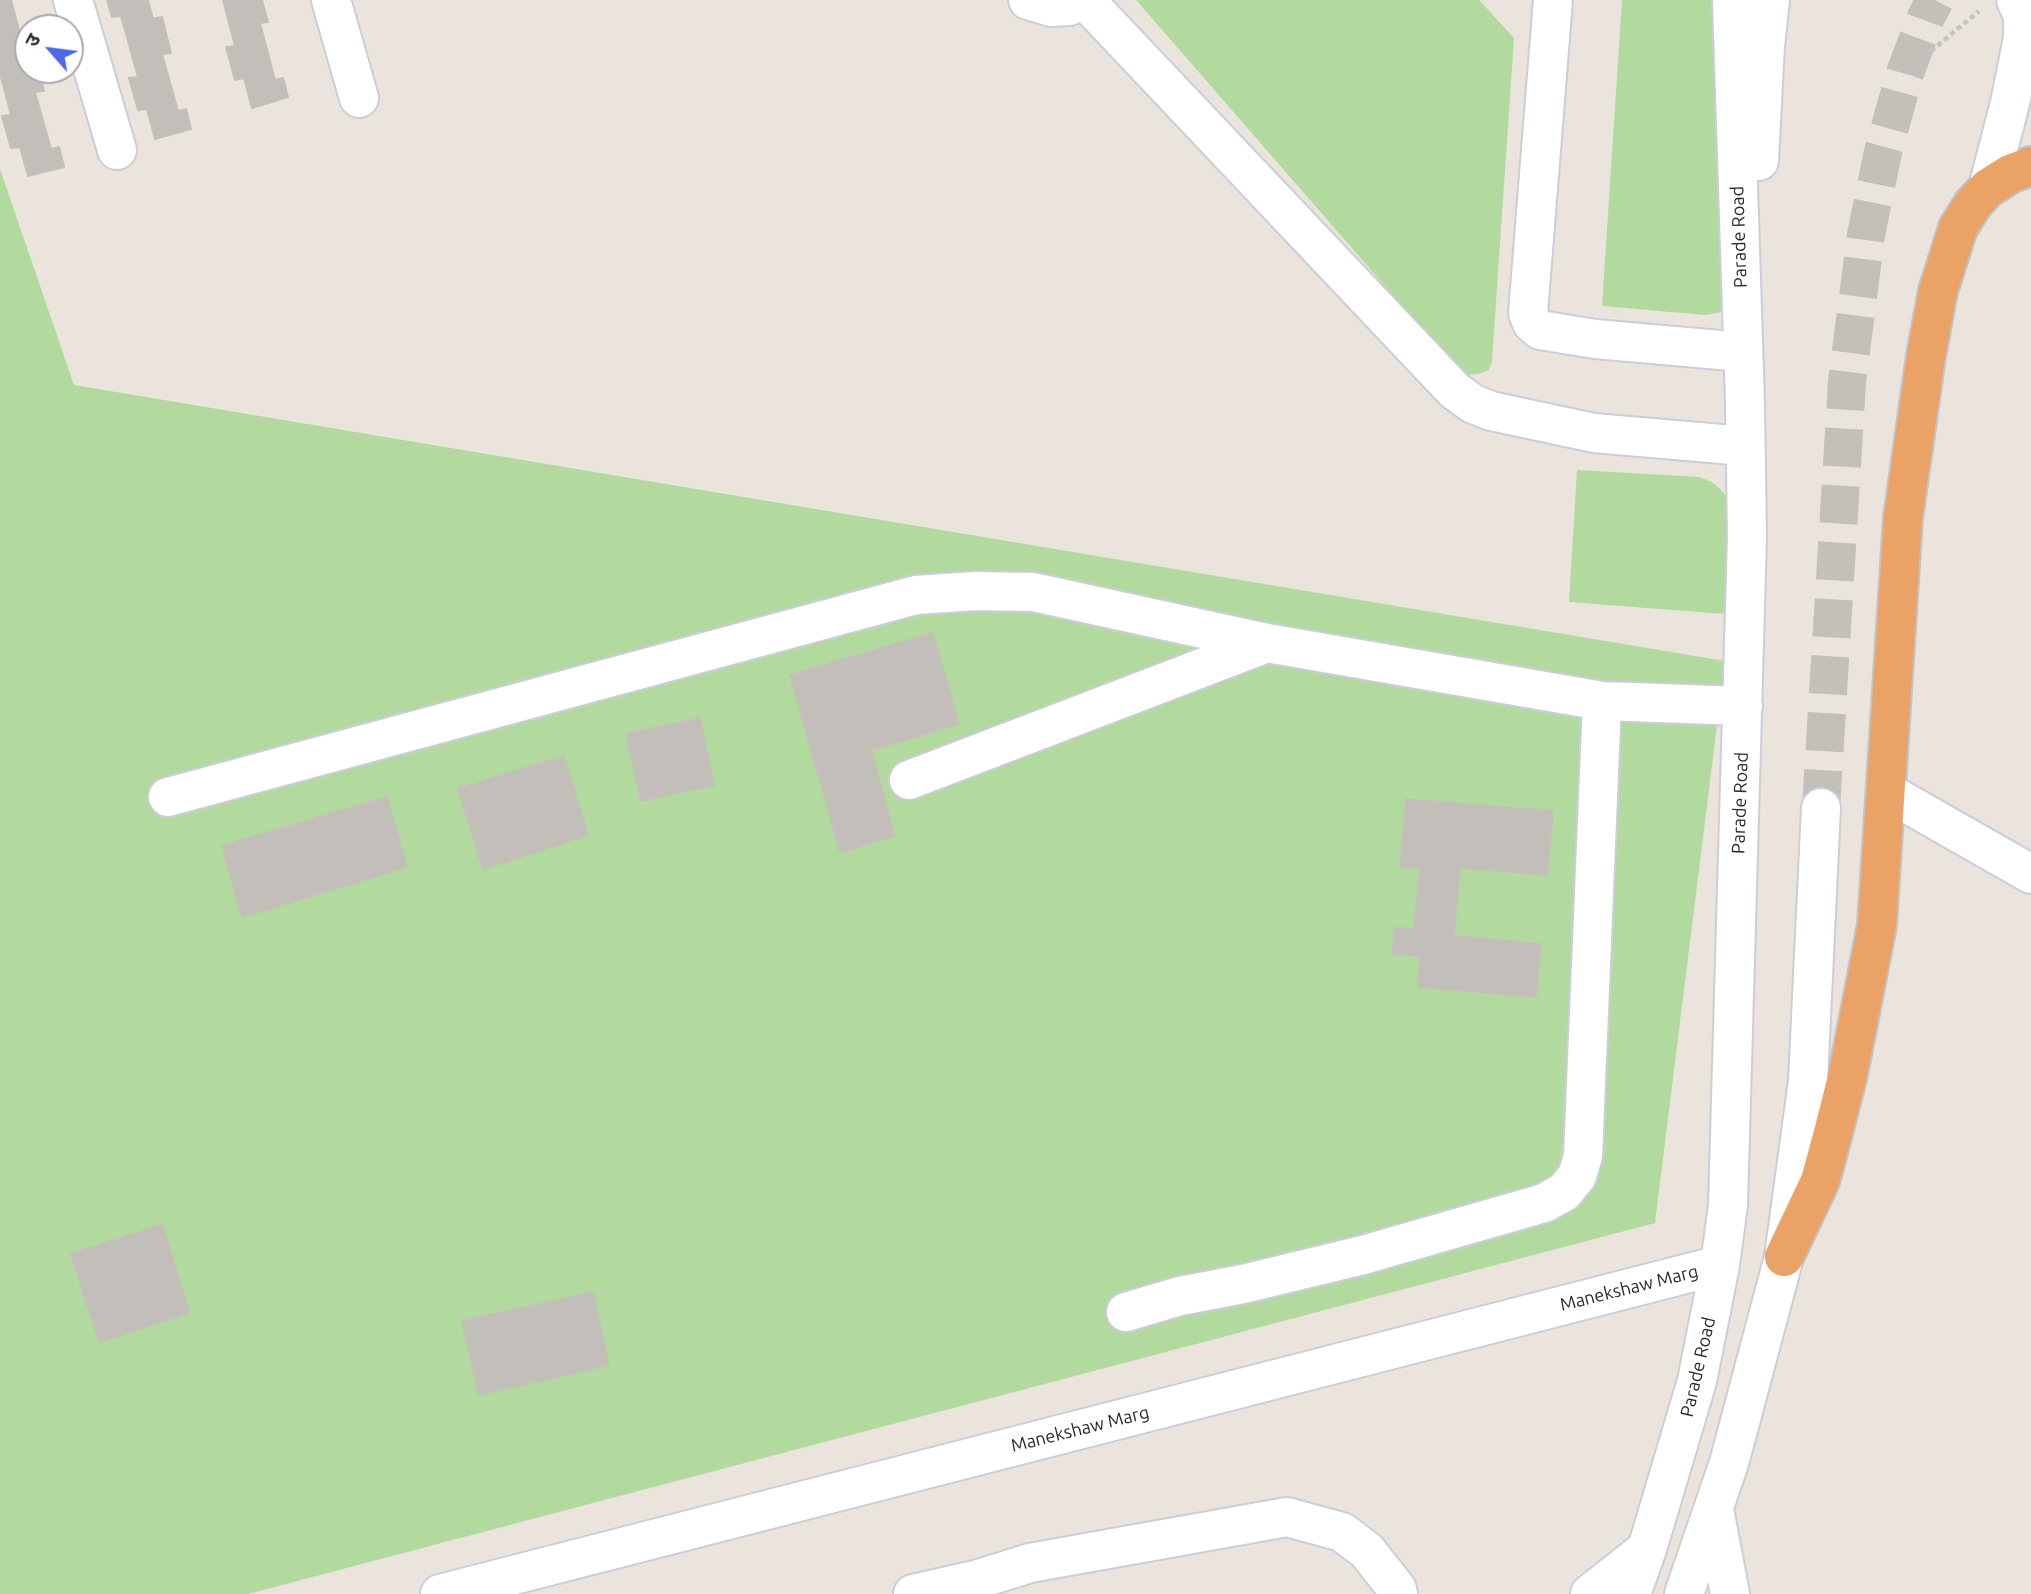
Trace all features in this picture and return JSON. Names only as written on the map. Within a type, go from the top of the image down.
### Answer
[{"type":"highway","points":[[1784,1257],[1820,1181],[1849,1074],[1877,925],[1903,519],[1926,356],[1947,257],[1958,228],[1973,204],[1988,188],[2010,174],[2031,166]]},
{"type":"street","points":[[73,0],[117,150]]},
{"type":"street","points":[[331,0],[359,98]]},
{"type":"street","points":[[1028,0],[1051,8],[1069,6],[1084,0],[1454,390],[1473,404],[1491,411],[1594,433],[1745,446]]},
{"type":"street","points":[[1521,0],[1552,16],[1528,313],[1532,323],[1540,330],[1595,339],[1743,352]]},
{"type":"street","name":"Parade Road","points":[[1631,1594],[1698,1381],[1720,1265],[1728,1205],[1746,537],[1732,0]]},
{"type":"street","points":[[1741,306],[1759,174],[1770,0]]},
{"type":"street","points":[[1988,188],[2010,103],[2022,38],[2023,16],[2016,0]]},
{"type":"street","points":[[168,797],[916,595],[975,591],[1033,592],[1266,643],[1602,701],[1742,706]]},
{"type":"street","points":[[908,780],[1266,643]]},
{"type":"street","points":[[1126,1312],[1180,1296],[1363,1255],[1544,1203],[1564,1192],[1577,1176],[1583,1156],[1602,701]]},
{"type":"street","points":[[1887,792],[2031,874]]},
{"type":"street","points":[[1684,1594],[1729,1463],[1784,1257],[1808,1081],[1821,808]]},
{"type":"street","name":"Manekshaw Marg","points":[[440,1594],[1720,1265]]},
{"type":"street","points":[[1714,1507],[1730,1594]]},
{"type":"street","points":[[913,1594],[1030,1563],[1287,1517],[1342,1532],[1367,1551],[1398,1589],[1398,1594]]},
{"type":"street","points":[[1590,1594],[1647,1549]]},
{"type":"path","points":[[1905,73],[1978,12],[2016,0]]},
{"type":"green space","points":[[1136,0],[1479,0],[1514,38],[1492,361],[1489,370],[1467,375],[1458,370]]},
{"type":"green space","points":[[1622,0],[1750,0],[1727,307],[1718,313],[1705,315],[1602,306]]},
{"type":"green space","points":[[0,169],[74,385],[1725,661],[1655,1223],[248,1594],[0,1594]]},
{"type":"green space","points":[[1577,470],[1699,477],[1712,482],[1721,490],[1726,495],[1728,509],[1725,614],[1569,602]]},
{"type":"building","points":[[0,0],[11,0],[15,14],[14,84],[42,84],[44,91],[35,92],[51,149],[59,147],[64,167],[28,176],[20,147],[11,148],[2,116],[11,115],[0,73]]},
{"type":"building","points":[[107,0],[148,0],[153,19],[162,17],[171,53],[162,54],[178,111],[186,109],[191,129],[155,139],[147,109],[138,110],[129,78],[138,77],[121,16],[112,17]]},
{"type":"building","points":[[223,0],[262,0],[268,22],[260,23],[275,80],[283,78],[288,97],[252,108],[244,78],[235,80],[226,47],[235,46]]},
{"type":"building","points":[[933,633],[959,724],[871,750],[895,836],[840,852],[790,675]]},
{"type":"building","points":[[700,718],[714,785],[641,801],[626,734]]},
{"type":"building","points":[[564,756],[588,835],[483,869],[458,789]]},
{"type":"building","points":[[387,797],[407,867],[242,917],[222,846]]},
{"type":"building","points":[[1406,799],[1553,811],[1547,875],[1460,868],[1454,936],[1541,944],[1536,997],[1418,987],[1420,956],[1392,954],[1395,927],[1414,929],[1420,869],[1400,867]]},
{"type":"building","points":[[162,1225],[190,1313],[99,1342],[71,1254]]},
{"type":"building","points":[[593,1292],[609,1365],[479,1395],[462,1321]]},
{"type":"tunnel","points":[[1821,808],[1847,382],[1866,235],[1883,152],[1905,73],[1935,0]]}]
